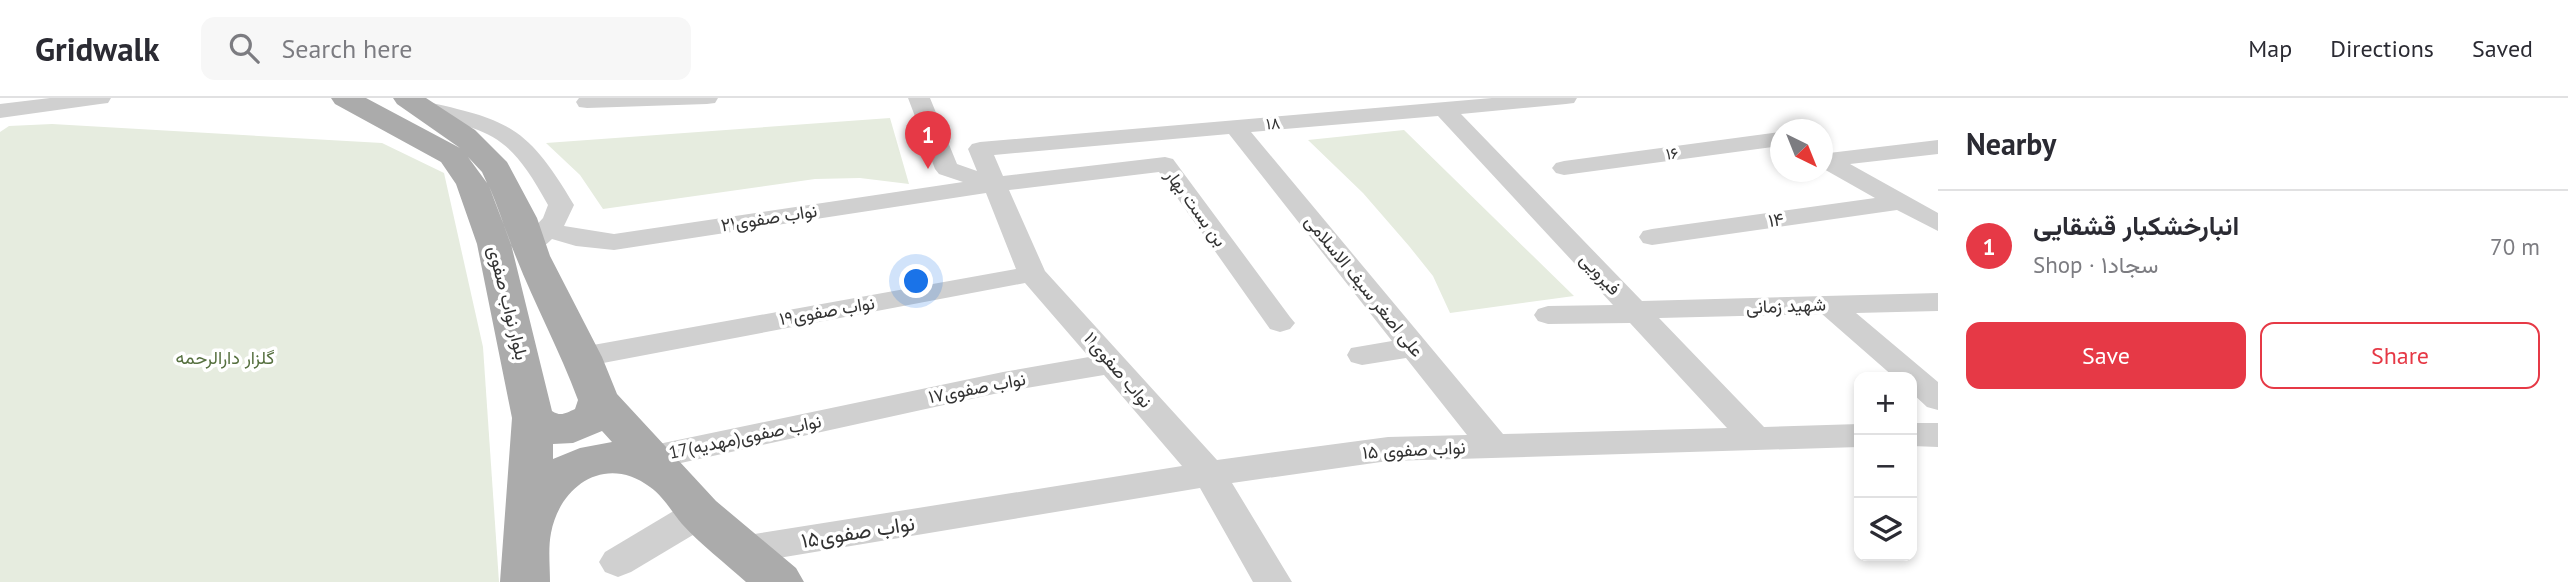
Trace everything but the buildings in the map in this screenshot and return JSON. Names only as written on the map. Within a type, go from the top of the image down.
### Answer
[{"type":"main road","name":"بلوار نواب صفوی","points":[[345,98],[452,156],[463,167],[472,184],[494,244],[533,418],[525,582]]},
{"type":"main road","name":"بلوار نواب صفوی","points":[[415,103],[465,136],[482,152],[538,238],[598,400]]},
{"type":"main road","points":[[533,418],[550,430],[573,428],[592,418],[598,400]]},
{"type":"main road","points":[[598,400],[700,513],[779,582]]},
{"type":"main road","points":[[525,582],[537,503],[554,480],[586,463],[616,457],[656,466]]},
{"type":"street","points":[[0,111],[100,98]]},
{"type":"street","points":[[587,102],[707,98]]},
{"type":"street","points":[[919,98],[947,169],[993,185]]},
{"type":"street","name":"۱۸","points":[[979,149],[1566,98]]},
{"type":"street","name":"فیرویی","points":[[1444,109],[1756,439]]},
{"type":"street","name":"علی اصغر سیف الاسلامی","points":[[1234,126],[1494,446]]},
{"type":"street","name":"۱۶","points":[[1564,168],[1770,140]]},
{"type":"street","points":[[1833,158],[1938,147]]},
{"type":"street","name":"۱۱نواب صفوی","points":[[979,149],[1032,274],[1209,474],[1273,582]]},
{"type":"street","name":"بن بست بهار","points":[[993,185],[1165,164],[1280,323]]},
{"type":"street","points":[[1833,164],[1938,223]]},
{"type":"street","points":[[1273,173],[1301,170]]},
{"type":"street","name":"۲۱نواب صفوی","points":[[538,238],[614,242],[993,185]]},
{"type":"street","name":"۱۴","points":[[1652,237],[1901,202]]},
{"type":"street","points":[[1314,224],[1344,221]]},
{"type":"street","name":"۱۹نواب صفوی","points":[[582,357],[1032,274]]},
{"type":"street","points":[[1360,281],[1390,279]]},
{"type":"street","name":"شهید زمانی","points":[[1548,315],[1938,302]]},
{"type":"street","points":[[1829,305],[1938,400]]},
{"type":"street","points":[[1362,355],[1414,347]]},
{"type":"street","name":"۱۷نواب صفوی","points":[[841,416],[1003,382],[1112,363]]},
{"type":"street","name":"17نواب صفوی(مهدیه)","points":[[656,466],[841,416]]},
{"type":"street","points":[[1917,435],[1938,435]]},
{"type":"street","name":"نواب صفوی ۱۵","points":[[973,514],[1209,474],[1388,449],[1854,436]]},
{"type":"street","points":[[618,562],[700,513]]},
{"type":"street","name":"۱۵نواب صفوی","points":[[742,550],[973,514]]},
{"type":"green space","points":[[890,118],[909,184],[860,178],[815,179],[603,209],[580,175],[546,143]]},
{"type":"green space","name":"گلزار دارالرحمه","points":[[52,124],[382,143],[444,173],[483,347],[499,582],[0,582],[0,132],[9,126]]},
{"type":"green space","points":[[1404,130],[1574,296],[1450,313],[1433,276],[1409,246],[1363,193],[1308,140]]},
{"type":"place","name":"انبارخشکبار قشقایی","points":[[928,169]]}]
